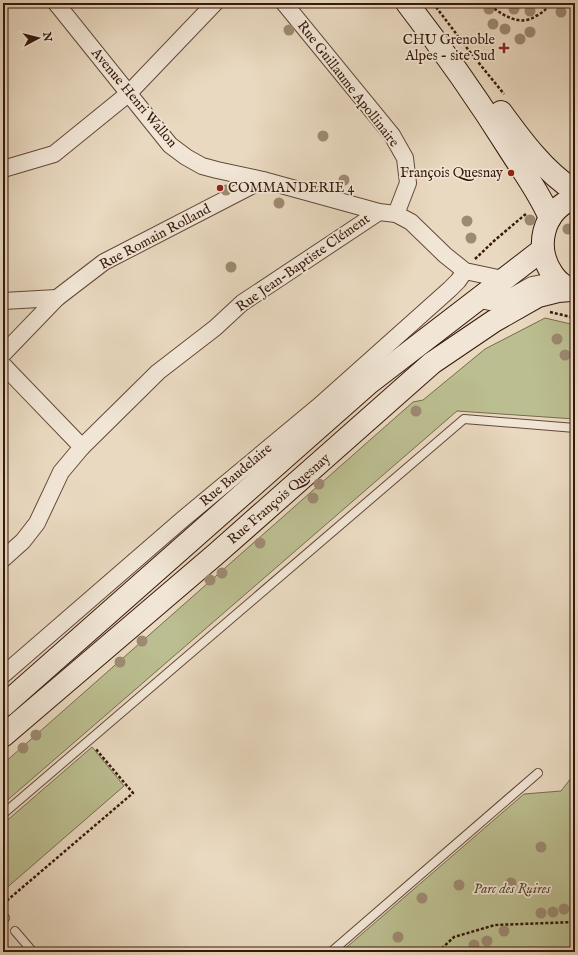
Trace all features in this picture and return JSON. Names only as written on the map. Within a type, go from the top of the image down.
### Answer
[{"type":"street","name":"Avenue Henri Wallon","points":[[56,3],[170,145],[186,157],[202,166],[263,180],[378,212],[396,214],[411,222],[473,282],[485,306],[507,312]]},
{"type":"street","points":[[3,168],[54,154],[128,94],[215,3]]},
{"type":"street","name":"Rue Guillaume Apollinaire","points":[[284,3],[392,135],[405,158],[408,183],[396,214]]},
{"type":"street","points":[[406,3],[443,51],[493,123],[535,188],[550,218]]},
{"type":"street","points":[[418,3],[511,127],[557,178],[575,191]]},
{"type":"street","name":"Rue Romain Rolland","points":[[3,354],[57,298],[104,262],[263,180]]},
{"type":"street","points":[[568,287],[547,266],[542,250],[543,233],[550,218],[558,207],[575,198]]},
{"type":"street","name":"Rue Jean-Baptiste Clément","points":[[3,559],[23,541],[37,523],[61,472],[82,447],[158,372],[215,328],[242,303],[378,212]]},
{"type":"street","name":"Rue François Quesnay","points":[[3,706],[369,383],[473,282],[506,277],[542,250]]},
{"type":"street","name":"Rue Baudelaire","points":[[3,675],[183,519],[319,406],[458,281],[473,282]]},
{"type":"street","points":[[473,282],[490,302],[505,300],[532,285],[568,287]]},
{"type":"street","name":"Rue François Quesnay","points":[[3,736],[216,554],[432,363],[507,312],[538,296],[568,287]]},
{"type":"street","points":[[3,301],[57,298]]},
{"type":"street","points":[[3,365],[82,447]]},
{"type":"lane","points":[[3,814],[464,419],[575,428]]},
{"type":"lane","points":[[331,952],[538,773]]},
{"type":"lane","points":[[16,931],[33,952]]},
{"type":"path","points":[[433,3],[508,99]]},
{"type":"path","points":[[486,3],[512,19],[526,21],[538,16],[554,3]]},
{"type":"path","points":[[473,282],[480,253],[529,211]]},
{"type":"path","points":[[3,904],[133,793],[89,740]]},
{"type":"path","points":[[438,952],[454,937],[495,925],[575,922]]},
{"type":"green space","points":[[545,318],[575,325],[575,419],[457,411],[3,804],[3,764],[413,402],[423,400],[485,349]]},
{"type":"green space","points":[[92,747],[124,786],[3,891],[3,824]]},
{"type":"green space","name":"Parc des Ruires","points":[[575,773],[575,952],[341,952],[524,794],[561,791]]},
{"type":"place","name":"CHU Grenoble Alpes - site Sud","points":[[504,48]]},
{"type":"place","name":"François Quesnay","points":[[511,173]]},
{"type":"place","name":"COMMANDERIE 4","points":[[220,188]]}]
